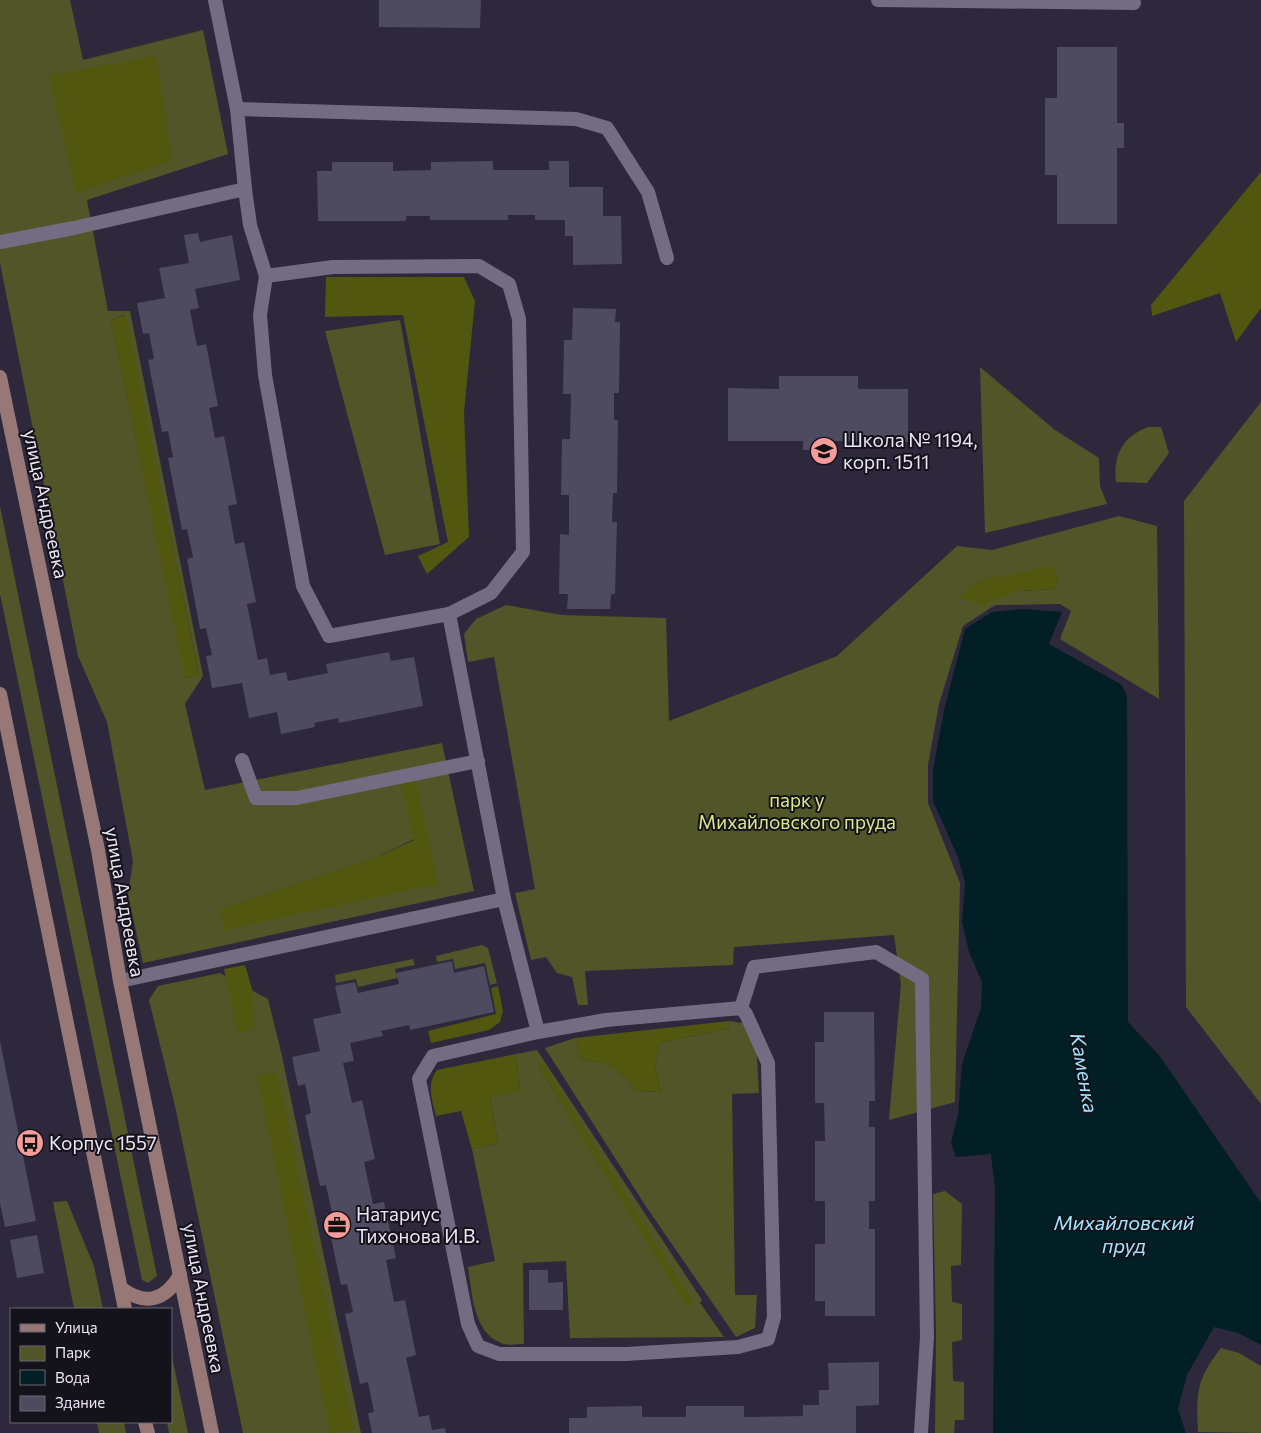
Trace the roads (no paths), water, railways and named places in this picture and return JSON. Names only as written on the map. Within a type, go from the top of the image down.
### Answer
[{"type":"main road","name":"улица Андреевка","points":[[0,377],[98,850],[120,981],[212,1433]]},
{"type":"main road","points":[[0,694],[124,1308]]},
{"type":"main road","points":[[121,1288],[133,1297],[147,1300],[162,1296],[173,1288],[180,1275]]},
{"type":"lane","points":[[215,0],[237,109],[250,225],[266,276],[260,315],[265,375],[303,586],[329,636],[449,614],[492,593],[523,552],[519,319],[509,284],[479,266],[334,267],[266,276]]},
{"type":"lane","points":[[878,0],[1134,3]]},
{"type":"lane","points":[[237,109],[576,119],[607,128],[648,192],[667,258]]},
{"type":"lane","points":[[0,242],[74,228],[245,189]]},
{"type":"lane","points":[[449,614],[504,900],[538,1032]]},
{"type":"lane","points":[[242,760],[256,798],[297,798],[427,773],[478,761]]},
{"type":"lane","points":[[120,981],[504,900]]},
{"type":"lane","points":[[741,1008],[606,1020],[538,1032],[433,1056],[419,1079],[468,1324],[478,1346],[499,1354],[626,1354],[738,1347],[768,1339],[774,1317],[768,1063],[741,1008],[754,966],[876,952],[922,979],[927,1338],[921,1433]]},
{"type":"water","name":"Михайловский пруд","points":[[1024,609],[1062,612],[1049,644],[1122,685],[1127,696],[1128,1022],[1159,1055],[1261,1203],[1261,1345],[1238,1333],[1214,1327],[1187,1375],[1178,1409],[1186,1433],[993,1433],[995,1190],[991,1154],[956,1157],[951,1143],[958,1115],[962,1064],[981,1008],[982,982],[969,952],[962,922],[965,883],[958,857],[933,801],[933,770],[944,710],[965,629],[992,612]]},
{"type":"place","name":"Школа № 1194, корп. 1511","points":[[824,451]]},
{"type":"place","name":"Корпус 1557","points":[[30,1143]]},
{"type":"place","name":"Натариус Тихонова И.В.","points":[[337,1225]]},
{"type":"park label","name":"парк у Михайловского пруда","points":[[797,811]]},
{"type":"water label","name":"Каменка","points":[[1084,1073]]}]
